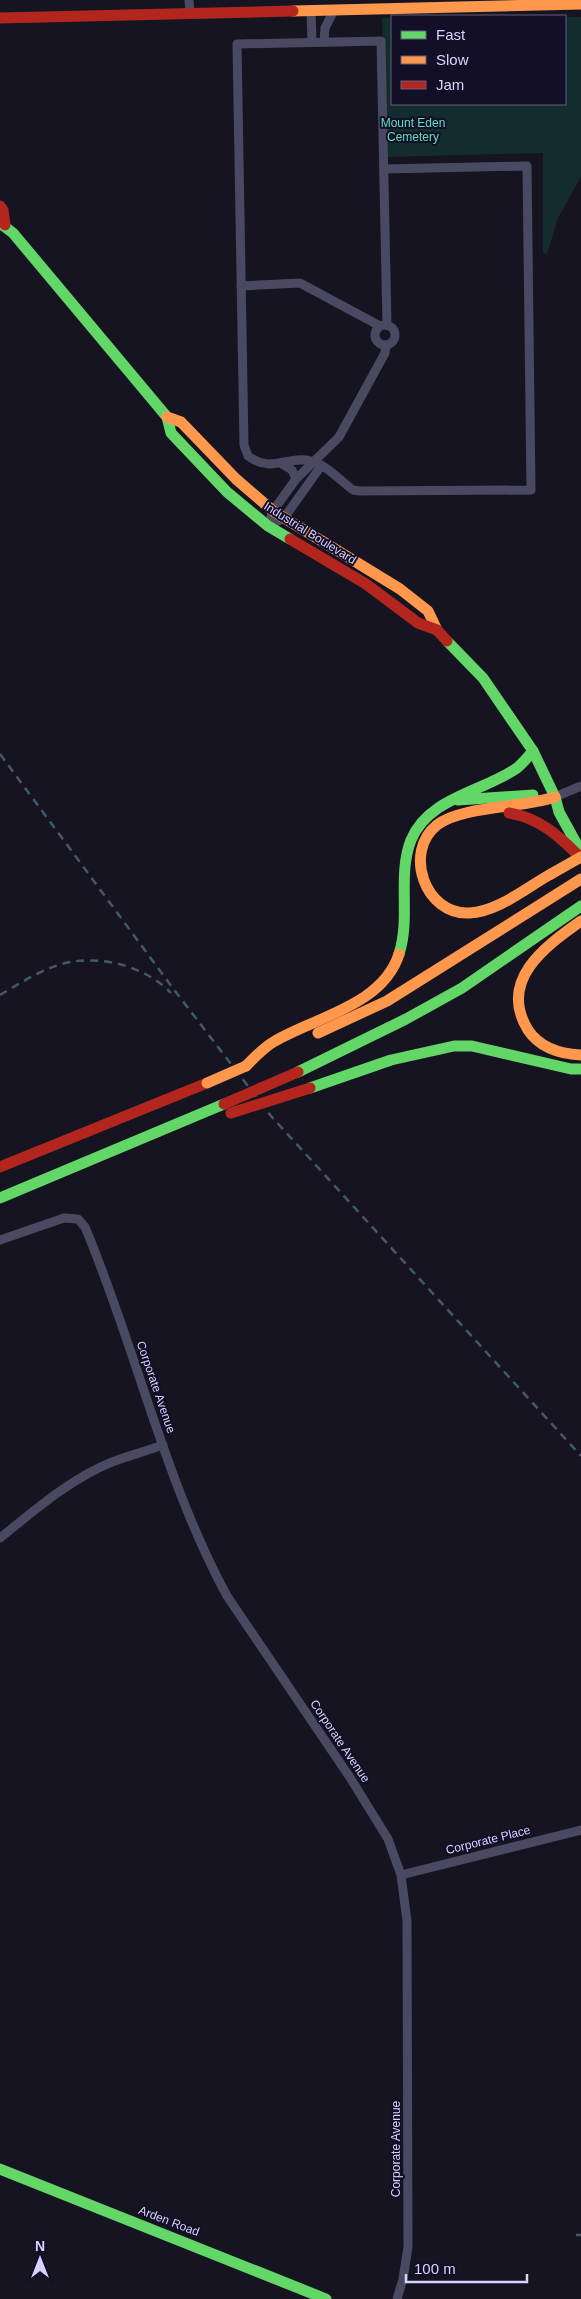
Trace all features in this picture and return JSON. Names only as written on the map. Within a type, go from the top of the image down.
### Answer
[{"type":"main road","points":[[0,18],[190,13],[315,7],[334,10],[501,4],[581,4]]},
{"type":"main road","name":"Industrial Boulevard","points":[[0,206],[3,210],[2,224],[124,364],[167,417],[171,433],[227,492],[268,526],[366,584],[418,623],[437,630]]},
{"type":"main road","name":"Industrial Boulevard","points":[[167,417],[181,422],[236,479],[273,511],[400,589],[428,611],[437,630],[483,678],[533,751],[555,797],[559,812],[581,852]]},
{"type":"main road","points":[[0,1167],[246,1066],[282,1047],[374,989],[387,975],[398,958],[405,938],[407,865],[410,842],[421,823],[462,794],[519,767],[533,751]]},
{"type":"main road","points":[[454,800],[537,794],[555,797]]},
{"type":"main road","points":[[490,811],[522,814],[535,819],[546,826],[581,858],[478,912],[463,914],[439,905],[430,895],[422,879],[420,858],[425,840],[430,832],[448,818],[490,811],[540,804],[555,797]]},
{"type":"main road","points":[[308,1038],[388,1001],[581,879]]},
{"type":"main road","points":[[0,1198],[298,1072],[406,1019],[462,988],[576,910]]},
{"type":"main road","points":[[579,922],[531,963],[520,984],[516,1000],[520,1016],[528,1031],[541,1044],[559,1052],[581,1055]]},
{"type":"main road","points":[[179,1122],[221,1117],[428,1049],[455,1044],[472,1046],[562,1067],[581,1069]]},
{"type":"main road","name":"Arden Road","points":[[0,2169],[326,2299]]},
{"type":"street","points":[[189,0],[190,13]]},
{"type":"street","points":[[312,42],[315,7]]},
{"type":"street","points":[[324,42],[325,28],[334,10]]},
{"type":"street","points":[[241,286],[300,283],[383,325],[394,329],[396,337],[391,343],[386,345],[380,344],[376,337],[383,325],[384,169],[381,40],[237,44],[241,286],[244,445],[248,456],[254,461],[265,464],[282,464],[295,460],[317,464],[353,490],[531,490],[527,166],[384,169]]},
{"type":"street","points":[[268,526],[284,518],[317,464],[339,437],[385,353],[386,345]]},
{"type":"street","points":[[282,464],[292,470],[293,483],[300,494]]},
{"type":"street","points":[[268,526],[273,511],[293,483],[317,464]]},
{"type":"street","points":[[555,797],[581,786]]},
{"type":"street","name":"Corporate Avenue","points":[[0,1240],[64,1218],[72,1217],[82,1222],[88,1234],[163,1445],[210,1564],[219,1582],[369,1806],[388,1839],[401,1875],[407,1920],[408,2227],[406,2266],[396,2299]]},
{"type":"street","points":[[0,1538],[60,1491],[85,1476],[111,1463],[163,1445]]},
{"type":"street","name":"Corporate Place","points":[[401,1875],[581,1830]]},
{"type":"green space","name":"Mount Eden Cemetery","points":[[566,17],[581,17],[581,177],[558,218],[547,254],[543,253],[543,153],[387,157],[382,18],[391,18],[391,105],[566,105]]},
{"type":"railway","points":[[0,754],[175,991],[271,1116],[581,1456]]},
{"type":"railway","points":[[0,995],[52,967],[83,961],[111,962],[124,965],[150,976],[171,993]]},
{"type":"railway","points":[[576,2235],[581,2235]]},
{"type":"traffic: fast","points":[[0,223],[13,233],[167,417],[171,433],[227,492],[268,526],[290,539]]},
{"type":"traffic: fast","points":[[447,641],[483,678],[533,751],[555,797],[559,812],[581,852]]},
{"type":"traffic: fast","points":[[399,954],[404,926],[404,882],[407,854],[411,840],[419,826],[430,814],[443,805],[517,768],[533,751]]},
{"type":"traffic: fast","points":[[458,800],[533,795]]},
{"type":"traffic: fast","points":[[298,1072],[406,1019],[462,988],[581,906]]},
{"type":"traffic: fast","points":[[310,1088],[391,1060],[454,1046],[472,1046],[571,1069],[581,1069]]},
{"type":"traffic: fast","points":[[0,1198],[224,1104]]},
{"type":"traffic: fast","points":[[0,2169],[326,2299]]},
{"type":"traffic: slow","points":[[293,11],[581,4]]},
{"type":"traffic: slow","points":[[167,417],[181,422],[236,479],[273,511],[400,589],[428,611],[437,630]]},
{"type":"traffic: slow","points":[[551,874],[512,898],[491,908],[469,913],[454,911],[441,904],[431,893],[424,880],[421,850],[427,837],[437,825],[448,819],[461,814],[542,801],[555,797]]},
{"type":"traffic: slow","points":[[551,874],[581,857]]},
{"type":"traffic: slow","points":[[318,1033],[387,1001],[581,879]]},
{"type":"traffic: slow","points":[[581,921],[553,942],[529,967],[522,981],[518,996],[520,1012],[528,1030],[533,1036],[552,1049],[581,1055]]},
{"type":"traffic: slow","points":[[246,1066],[263,1049],[275,1041],[364,998],[379,986],[391,971],[399,954]]},
{"type":"traffic: slow","points":[[207,1083],[246,1066]]},
{"type":"traffic: jam","points":[[0,18],[293,11]]},
{"type":"traffic: jam","points":[[0,206],[3,210],[5,225]]},
{"type":"traffic: jam","points":[[290,539],[366,584],[418,623],[437,630],[447,641]]},
{"type":"traffic: jam","points":[[509,813],[520,815],[540,824],[557,835],[581,858]]},
{"type":"traffic: jam","points":[[224,1104],[298,1072]]},
{"type":"traffic: jam","points":[[0,1167],[207,1083]]},
{"type":"traffic: jam","points":[[231,1113],[310,1088]]}]
